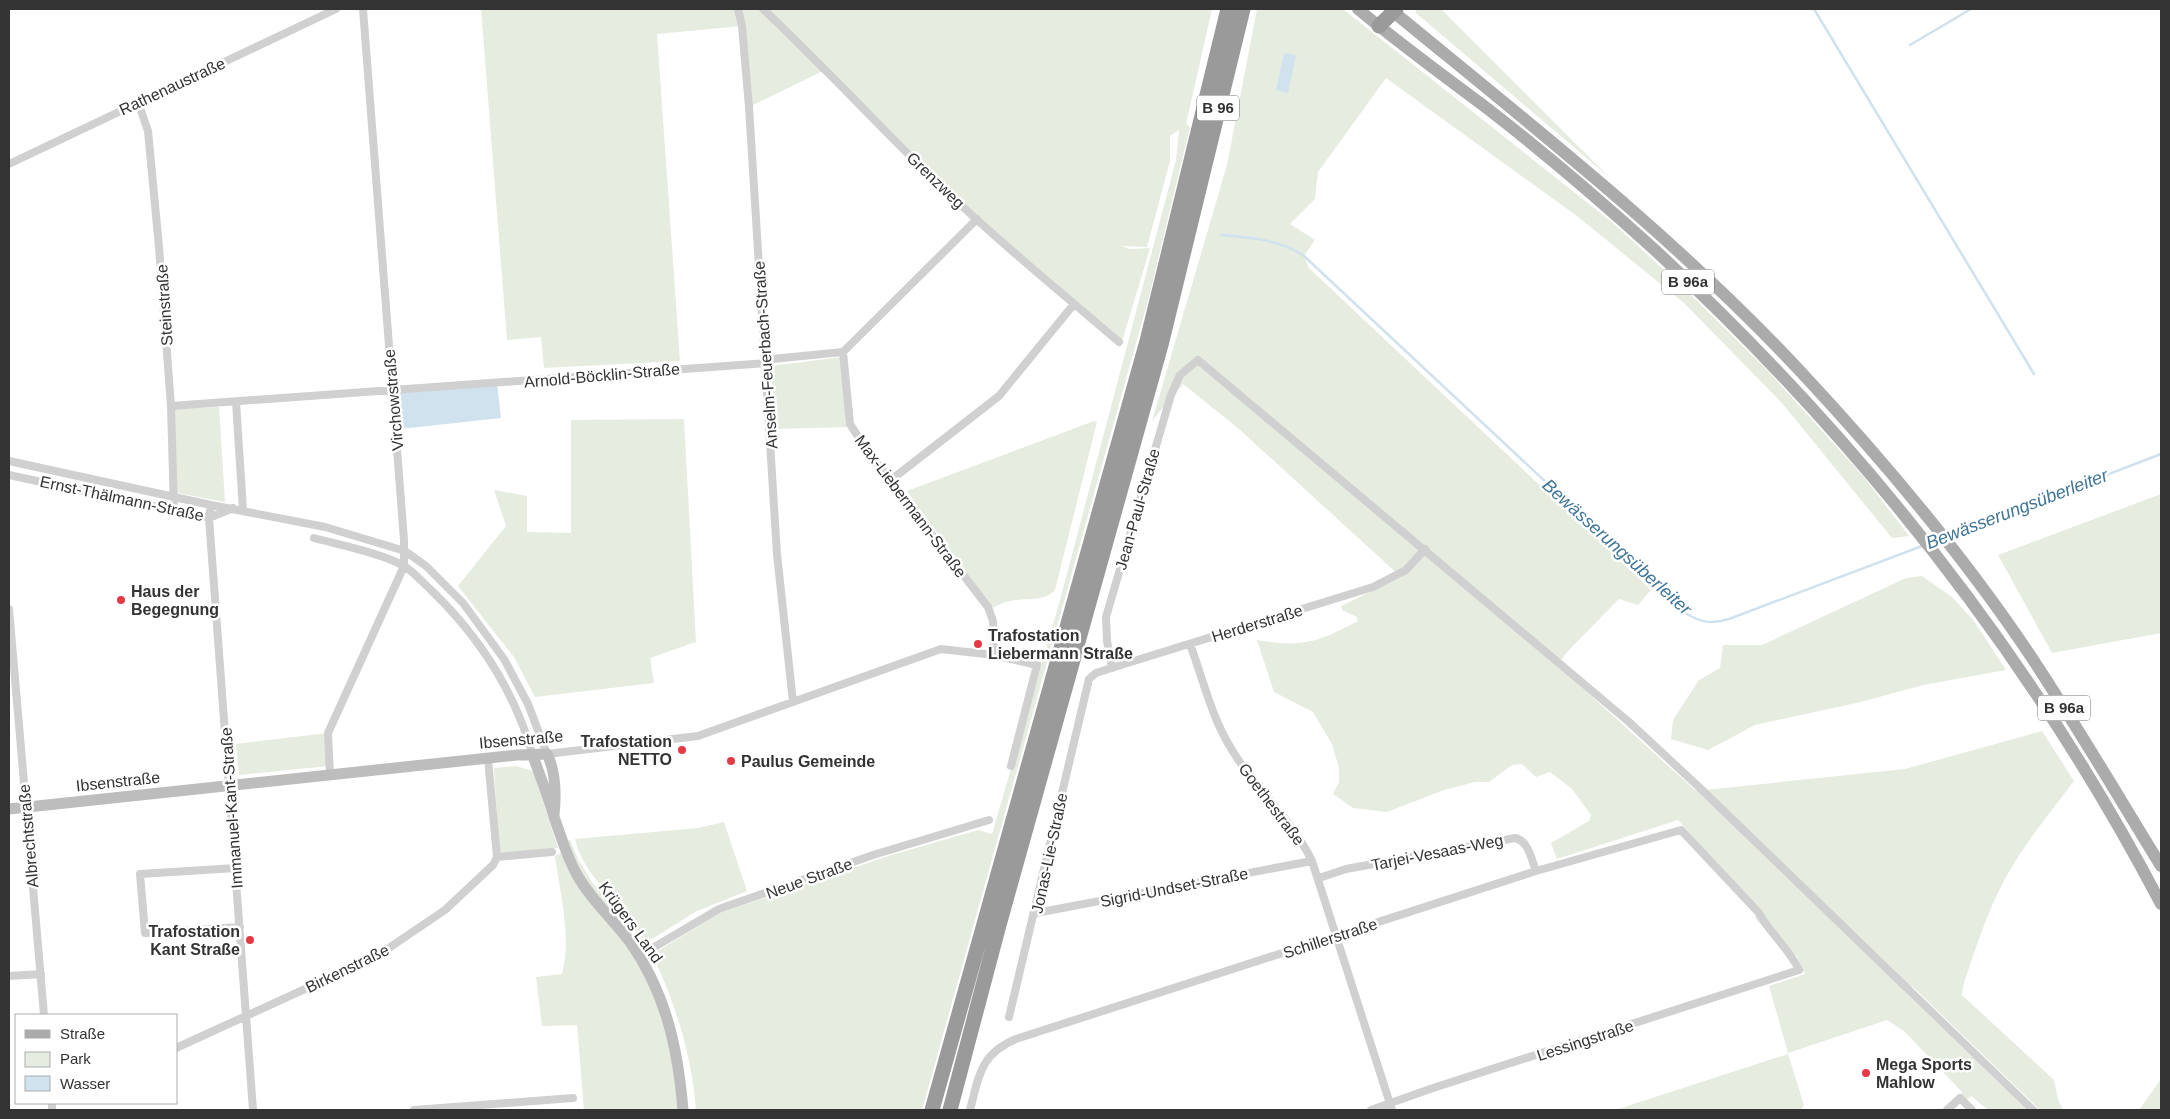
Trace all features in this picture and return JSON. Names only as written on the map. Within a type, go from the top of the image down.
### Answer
[{"type":"highway","name":"B 96","points":[[932,1110],[1147,341],[1228,9]]},
{"type":"highway","name":"B 96","points":[[950,1110],[999,924],[1161,345],[1243,9]]},
{"type":"highway","points":[[1380,26],[1391,10]]},
{"type":"main road","name":"B 96a","points":[[1358,9],[1524,138],[1655,251],[1748,340],[1804,397],[1918,530],[1982,613],[2062,731],[2124,834],[2161,904]]},
{"type":"main road","name":"B 96a","points":[[1391,10],[1611,191],[1687,260],[1800,371],[1862,440],[1958,556],[2030,655],[2161,866]]},
{"type":"street","name":"Rathenaustraße","points":[[9,164],[336,9]]},
{"type":"street","name":"Virchowstraße","points":[[330,776],[328,733],[404,566],[363,9]]},
{"type":"street","name":"Anselm-Feuerbach-Straße","points":[[738,9],[742,26],[747,91],[777,554],[793,702]]},
{"type":"street","name":"Grenzweg","points":[[763,9],[827,69],[918,165],[1118,342]]},
{"type":"street","name":"Steinstraße","points":[[138,102],[148,131],[171,406],[174,510]]},
{"type":"street","points":[[843,352],[977,219]]},
{"type":"street","points":[[891,480],[999,396],[1074,304]]},
{"type":"street","name":"Arnold-Böcklin-Straße","points":[[171,406],[391,392],[626,372],[766,363],[772,359],[843,352]]},
{"type":"street","name":"Max-Liebermann-Straße","points":[[843,352],[850,424],[988,607],[993,621],[994,655]]},
{"type":"street","name":"Jean-Paul-Straße","points":[[1112,668],[1107,641],[1106,617],[1171,395],[1180,375],[1198,360],[1425,549]]},
{"type":"street","points":[[236,402],[243,510]]},
{"type":"street","name":"Ernst-Thälmann-Straße","points":[[9,461],[211,505],[325,527],[404,551],[426,566],[463,603],[504,659],[528,704],[547,754]]},
{"type":"street","name":"Ernst-Thälmann-Straße","points":[[9,475],[209,518],[234,508]]},
{"type":"street","name":"Immanuel-Kant-Straße","points":[[211,505],[209,518],[253,1110]]},
{"type":"street","points":[[314,538],[363,551],[404,566],[438,597],[478,643],[526,729],[533,756]]},
{"type":"street","points":[[1425,549],[1636,728],[2033,1110]]},
{"type":"street","name":"Herderstraße","points":[[1086,688],[1089,679],[1096,673],[1373,587],[1406,570],[1425,549]]},
{"type":"street","name":"Albrechtstraße","points":[[9,609],[44,1014]]},
{"type":"street","name":"Goethestraße","points":[[1190,644],[1229,746],[1252,780],[1301,838],[1312,861],[1391,1107]]},
{"type":"street","name":"Ibsenstraße","points":[[9,809],[488,758],[533,756],[690,739],[941,649],[994,655],[1037,665],[1011,766]]},
{"type":"street","name":"Jonas-Lie-Straße","points":[[1009,1017],[1036,913],[1041,879],[1086,688]]},
{"type":"street","name":"Krügers Land","points":[[547,754],[552,773],[555,800],[554,816]]},
{"type":"street","name":"Krügers Land","points":[[533,756],[564,848],[576,874],[639,956],[656,987],[670,1025],[677,1052],[683,1110]]},
{"type":"street","points":[[488,758],[497,857],[552,852]]},
{"type":"street","name":"Neue Straße","points":[[639,956],[719,909],[873,855],[988,820]]},
{"type":"street","name":"Schillerstraße","points":[[970,1110],[985,1061],[991,1053],[1016,1039],[1536,871],[1681,830],[1759,913],[1768,929],[1791,955],[1799,970]]},
{"type":"street","name":"Tarjei-Vesaas-Weg","points":[[1319,878],[1346,870],[1515,838],[1522,839],[1526,844],[1536,871]]},
{"type":"street","name":"Birkenstraße","points":[[178,1047],[377,956],[402,941],[445,910],[493,865],[497,857]]},
{"type":"street","name":"Sigrid-Undset-Straße","points":[[1036,913],[1312,861]]},
{"type":"street","points":[[236,868],[140,874],[145,933],[240,927]]},
{"type":"street","name":"Lessingstraße","points":[[1371,1110],[1391,1107],[1430,1089],[1799,970]]},
{"type":"street","points":[[9,976],[41,974]]},
{"type":"street","points":[[414,1110],[573,1098]]},
{"type":"street","points":[[1947,1110],[1960,1098],[1972,1110]]},
{"type":"green space","points":[[481,9],[1212,9],[1186,124],[1190,127],[1149,297],[922,1110],[696,1110],[691,1070],[682,1031],[669,993],[653,956],[656,952],[720,913],[885,857],[978,830],[992,834],[1059,604],[1176,160],[1179,130],[1170,136],[1170,161],[1147,247],[1122,246],[1130,249],[1150,248],[1120,348],[1118,342],[977,219],[827,69],[749,107],[742,26],[657,34],[680,361],[544,368],[541,337],[507,340]]},
{"type":"green space","points":[[1257,9],[1343,9],[1613,223],[1691,295],[1767,370],[1863,476],[1909,536],[1892,538],[1782,403],[1684,303],[1577,216],[1386,78],[1318,172],[1315,199],[1290,224],[1315,240],[1304,256],[1309,268],[1651,590],[1638,605],[1619,599],[1568,651],[1557,665],[1696,791],[1905,769],[2042,731],[2074,781],[2029,841],[2005,879],[1982,931],[1963,986],[1962,995],[2054,1080],[2058,1099],[2063,1110],[2040,1110],[1912,986],[1904,991],[2027,1110],[1988,1110],[1971,1096],[1965,1101],[1962,1092],[1904,1031],[1887,1020],[1788,1053],[1769,986],[1805,974],[1796,955],[1788,954],[1755,918],[1757,910],[1678,820],[1557,859],[1551,843],[1589,821],[1591,815],[1572,789],[1550,772],[1536,777],[1522,764],[1512,765],[1489,782],[1475,782],[1444,790],[1387,812],[1353,808],[1333,794],[1339,782],[1339,768],[1332,744],[1313,712],[1274,692],[1257,640],[1299,643],[1332,634],[1358,621],[1357,617],[1342,610],[1341,606],[1401,577],[1239,429],[1183,384],[1152,421],[1227,165]]},
{"type":"green space","points":[[1415,9],[1441,9],[1610,178],[1416,13]]},
{"type":"green space","points":[[842,357],[848,427],[775,429],[771,366]]},
{"type":"green space","points":[[219,407],[225,502],[177,493],[174,409]]},
{"type":"green space","points":[[684,419],[696,642],[650,658],[654,683],[535,697],[514,657],[458,586],[506,526],[494,490],[527,496],[527,532],[571,533],[571,420]]},
{"type":"green space","points":[[1094,421],[1097,422],[1055,590],[1045,597],[1016,600],[991,608],[907,491]]},
{"type":"green space","points":[[2161,494],[2161,633],[2052,653],[1998,555]]},
{"type":"green space","points":[[1922,576],[1952,597],[1974,621],[2006,670],[1923,685],[1861,702],[1755,725],[1708,750],[1671,739],[1673,720],[1699,680],[1720,668],[1723,645],[1762,645],[1906,578]]},
{"type":"green space","points":[[328,733],[329,766],[239,775],[236,744]]},
{"type":"green space","points":[[516,766],[533,771],[558,848],[504,854],[499,851],[494,768]]},
{"type":"green space","points":[[724,822],[747,891],[697,911],[647,942],[639,937],[624,912],[595,879],[578,850],[575,839],[698,828]]},
{"type":"green space","points":[[565,840],[570,840],[579,861],[594,885],[620,915],[640,946],[588,885]]},
{"type":"green space","points":[[561,853],[567,868],[623,941],[649,983],[667,1036],[678,1110],[584,1110],[577,1025],[542,1026],[536,977],[562,974],[565,960],[564,915],[555,856]]},
{"type":"green space","points":[[1788,1054],[1804,1105],[1801,1110],[1615,1110]]},
{"type":"green space","points":[[2161,1079],[2161,1110],[2139,1110]]},
{"type":"water","points":[[1284,53],[1296,55],[1288,93],[1276,90]]},
{"type":"water","points":[[497,383],[501,418],[400,429],[396,391]]},
{"type":"waterway","points":[[1814,9],[2034,374]]},
{"type":"waterway","points":[[1910,45],[1971,9]]},
{"type":"waterway","name":"Bewässerungsüberleiter","points":[[1221,235],[1254,238],[1275,243],[1304,256],[1687,614],[1697,619],[1707,622],[1729,619],[1922,546]]},
{"type":"waterway","name":"Bewässerungsüberleiter","points":[[1948,536],[2161,454]]},
{"type":"place","name":"Haus der Begegnung","points":[[121,600]]},
{"type":"place","name":"Trafostation Liebermann Straße","points":[[978,644]]},
{"type":"place","name":"Trafostation NETTO","points":[[682,750]]},
{"type":"place","name":"Paulus Gemeinde","points":[[731,761]]},
{"type":"place","name":"Trafostation Kant Straße","points":[[250,940]]},
{"type":"place","name":"Mega Sports Mahlow","points":[[1866,1073]]}]
